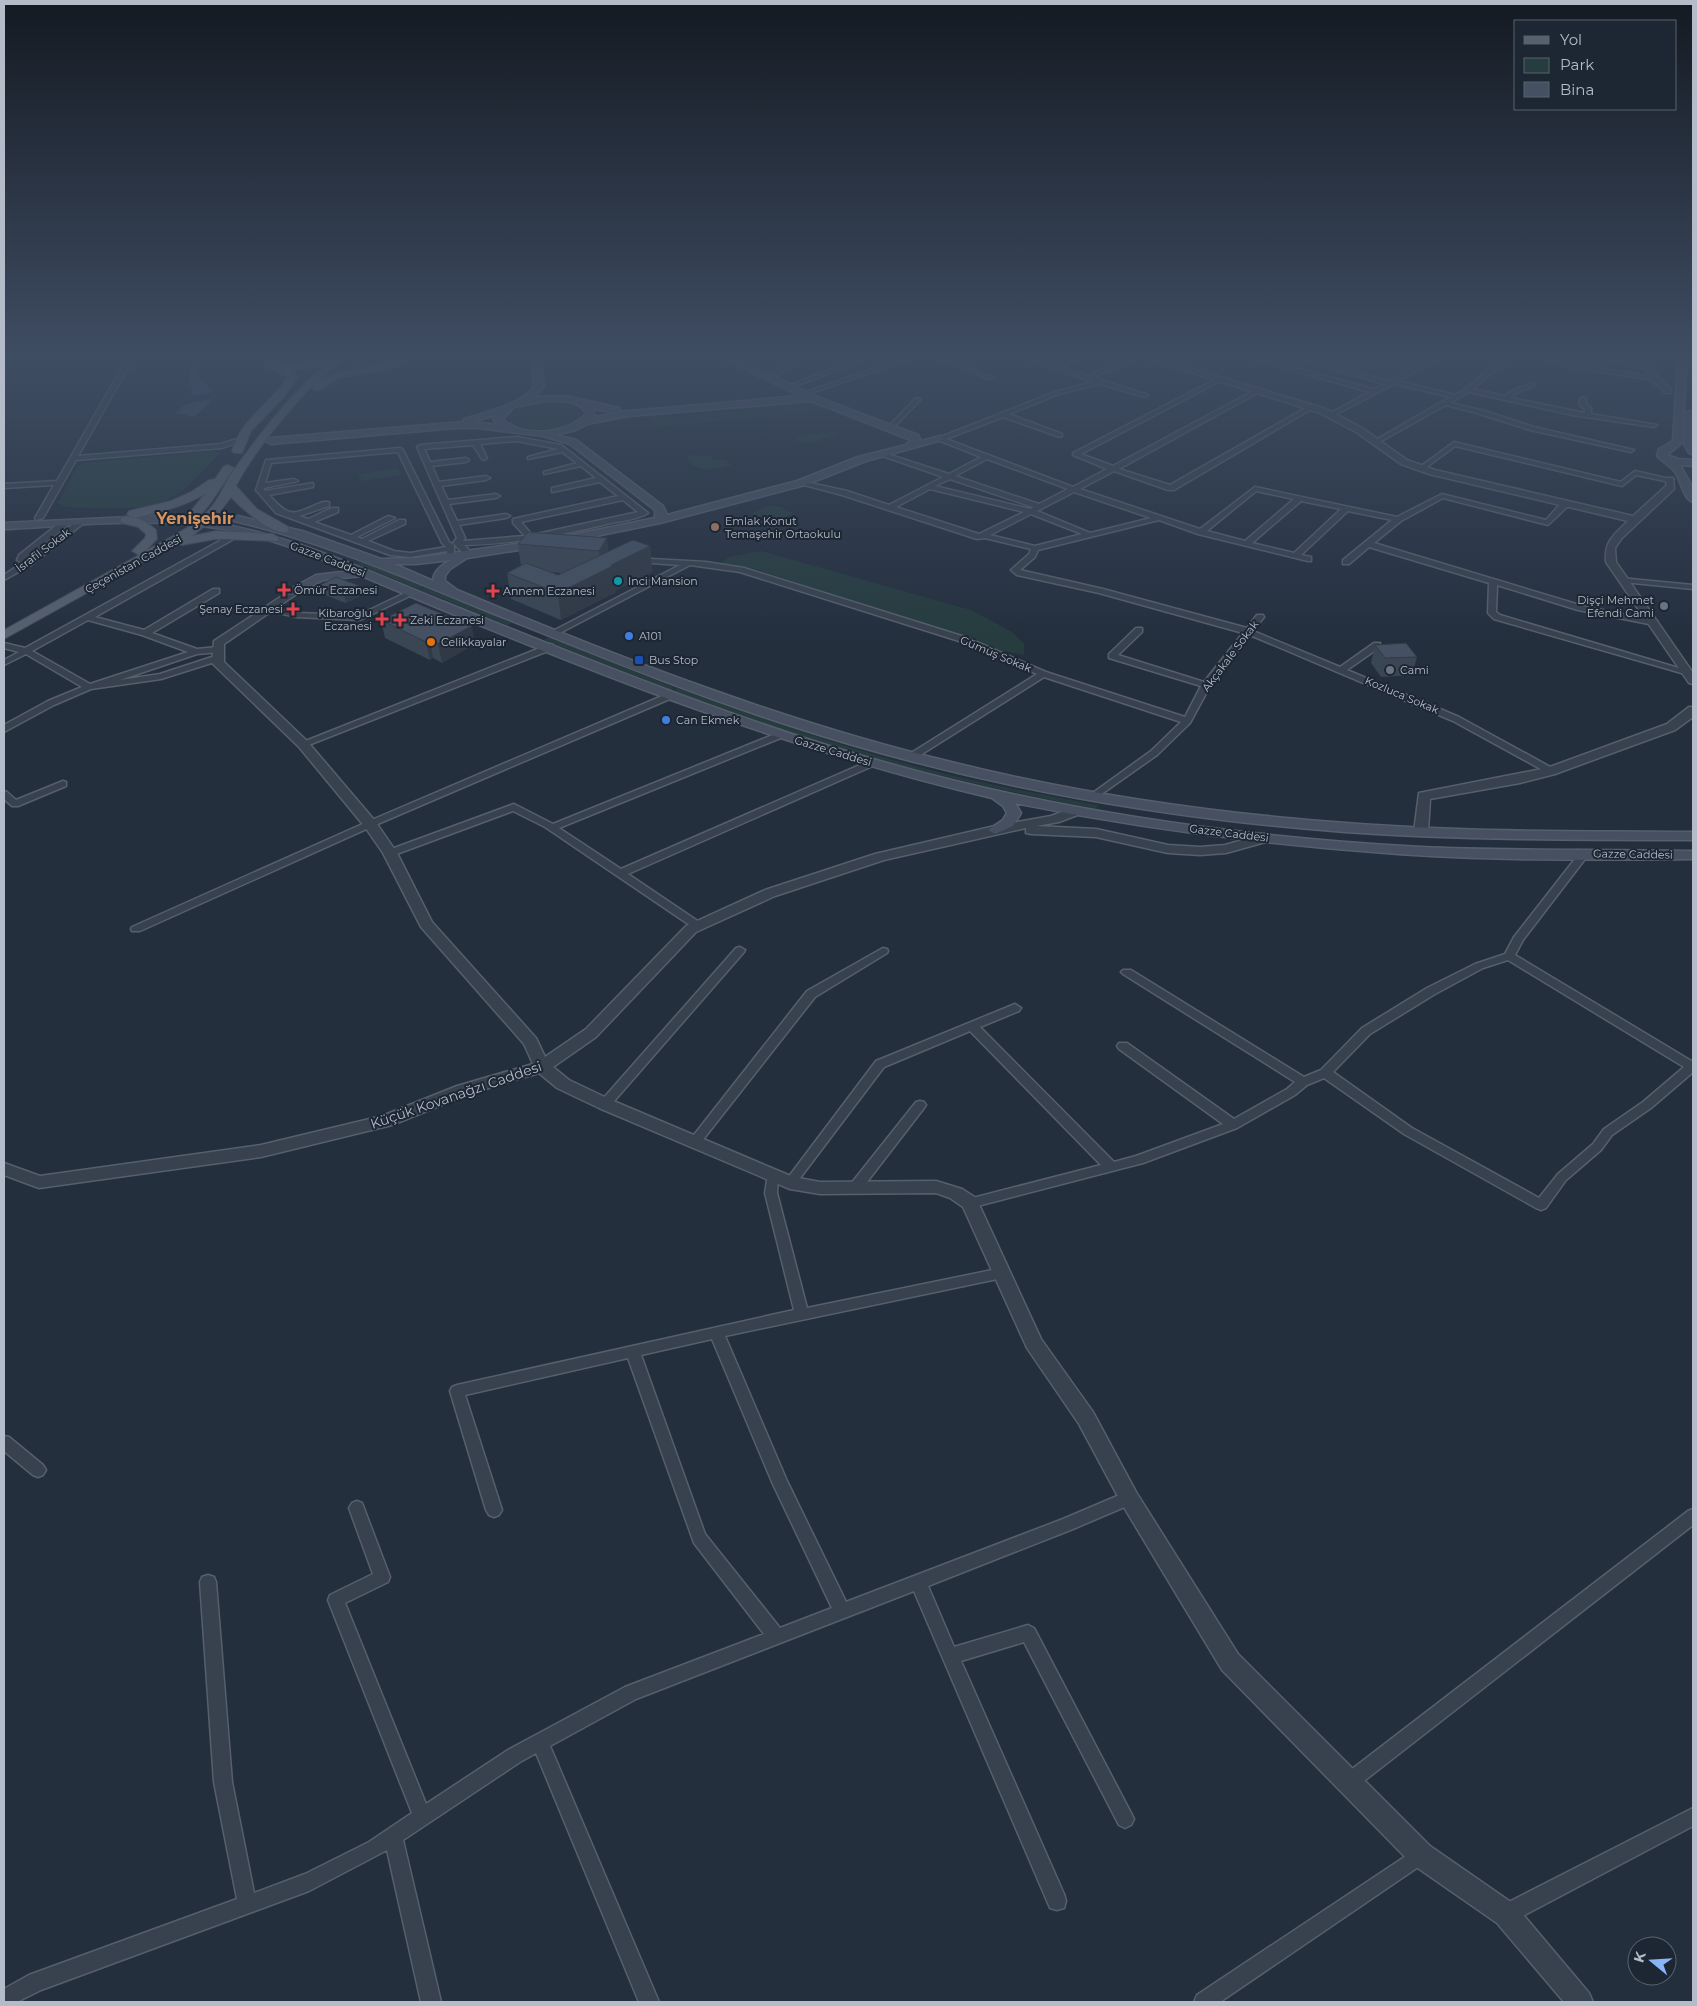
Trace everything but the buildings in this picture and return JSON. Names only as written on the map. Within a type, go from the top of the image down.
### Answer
[{"type":"main road","name":"Çeçenistan Caddesi","points":[[4,623],[198,519],[237,451]]},
{"type":"main road","name":"Çeçenistan Caddesi","points":[[4,634],[156,552],[223,501],[230,486],[255,451]]},
{"type":"main road","points":[[252,454],[257,451]]},
{"type":"main road","points":[[583,451],[658,508],[662,514],[660,520]]},
{"type":"main road","points":[[595,451],[668,506],[689,513]]},
{"type":"main road","points":[[468,554],[444,568],[437,570],[423,568],[422,564],[453,549],[468,554],[555,546],[801,484],[895,451]]},
{"type":"main road","points":[[1665,451],[1660,453],[1670,460],[1681,474],[1693,499]]},
{"type":"main road","points":[[1670,460],[1693,463],[1693,471]]},
{"type":"main road","points":[[130,517],[182,501],[199,493],[224,474]]},
{"type":"main road","points":[[230,486],[239,501],[246,508],[283,529]]},
{"type":"main road","points":[[130,517],[152,533],[151,539],[138,551]]},
{"type":"main road","name":"Gazze Caddesi","points":[[4,526],[130,517]]},
{"type":"main road","name":"Gazze Caddesi","points":[[4,519],[237,518],[283,529],[369,559],[698,690],[798,724],[911,757],[1093,797],[1294,824],[1421,832],[1693,836]]},
{"type":"main road","name":"Gazze Caddesi","points":[[198,519],[237,528],[296,546],[669,696],[780,735],[872,763],[996,796],[1167,826],[1264,838],[1389,849],[1488,853],[1693,854]]},
{"type":"main road","points":[[156,552],[199,536],[273,538]]},
{"type":"main road","points":[[291,593],[300,585],[311,565],[308,555],[296,546]]},
{"type":"main road","points":[[369,559],[398,562],[429,560]]},
{"type":"main road","points":[[444,568],[439,576],[440,582],[464,597]]},
{"type":"main road","points":[[291,593],[320,578],[348,572],[370,575]]},
{"type":"main road","points":[[995,830],[1008,823],[1014,812],[1008,803],[996,796]]},
{"type":"street","points":[[39,518],[77,451]]},
{"type":"street","points":[[73,458],[165,451]]},
{"type":"street","points":[[393,451],[268,462],[260,490],[279,511],[393,553],[410,555],[587,527],[644,512],[566,451]]},
{"type":"street","points":[[400,451],[453,549]]},
{"type":"street","points":[[421,451],[461,538],[453,549]]},
{"type":"street","points":[[480,451],[484,458]]},
{"type":"street","points":[[530,458],[558,451]]},
{"type":"street","points":[[970,451],[1072,489],[1201,532],[1308,559]]},
{"type":"street","points":[[1082,451],[1075,454],[1171,488],[1235,451]]},
{"type":"street","points":[[801,484],[844,494],[959,532],[980,537],[1147,451]]},
{"type":"street","points":[[1388,451],[1404,462],[1422,468],[1636,520]]},
{"type":"street","points":[[1422,468],[1445,451]]},
{"type":"street","points":[[1482,451],[1622,484],[1635,473],[1670,480],[1671,487],[1618,536],[1610,548],[1611,562],[1690,676]]},
{"type":"street","points":[[882,454],[1038,506]]},
{"type":"street","points":[[889,508],[986,457]]},
{"type":"street","points":[[427,466],[466,460]]},
{"type":"street","points":[[546,473],[582,464]]},
{"type":"street","points":[[436,485],[486,478]]},
{"type":"street","points":[[261,486],[304,479]]},
{"type":"street","points":[[555,490],[602,479]]},
{"type":"street","points":[[4,486],[59,483]]},
{"type":"street","points":[[263,494],[310,485]]},
{"type":"street","points":[[929,487],[1029,510],[1089,535]]},
{"type":"street","points":[[1201,532],[1255,490],[1398,519]]},
{"type":"street","points":[[444,504],[496,496]]},
{"type":"street","points":[[1346,562],[1398,519],[1442,496],[1548,523],[1565,504]]},
{"type":"street","points":[[529,536],[516,521],[624,497]]},
{"type":"street","points":[[1246,544],[1298,500]]},
{"type":"street","points":[[292,516],[326,504]]},
{"type":"street","points":[[1297,555],[1346,509]]},
{"type":"street","points":[[307,522],[335,510]]},
{"type":"street","points":[[454,524],[506,516]]},
{"type":"street","points":[[350,538],[391,518]]},
{"type":"street","points":[[983,535],[1035,548],[1159,518]]},
{"type":"street","name":"İsrafil Sokak","points":[[4,578],[28,563],[81,522]]},
{"type":"street","points":[[362,542],[402,522]]},
{"type":"street","points":[[28,563],[21,560],[22,557],[65,523]]},
{"type":"street","points":[[4,663],[228,540]]},
{"type":"street","points":[[1369,544],[1581,608],[1654,623]]},
{"type":"street","name":"Kozluca Sokak","points":[[1035,548],[1032,555],[1015,570],[1020,573],[1247,631],[1456,719],[1551,771]]},
{"type":"street","name":"Gümüş Sokak","points":[[630,559],[688,563],[741,570],[962,640],[1043,674],[1186,721]]},
{"type":"street","points":[[553,633],[688,563]]},
{"type":"street","points":[[1624,580],[1693,587]]},
{"type":"street","points":[[1493,581],[1492,613],[1497,617],[1690,676]]},
{"type":"street","points":[[145,633],[216,591]]},
{"type":"street","points":[[291,593],[266,608],[218,643],[218,663],[304,744],[370,824],[390,853],[426,924],[531,1042],[542,1067],[563,1084],[605,1104],[772,1177],[790,1183],[820,1188],[936,1187],[956,1194],[970,1203],[1034,1343],[1086,1418],[1129,1498],[1230,1662],[1421,1855],[1506,1914],[1580,2002]]},
{"type":"street","points":[[266,608],[296,615],[360,618],[412,593]]},
{"type":"street","name":"Akçakale Sokak","points":[[1093,797],[1154,753],[1186,721],[1206,685],[1260,617]]},
{"type":"street","points":[[87,618],[145,633],[196,652],[217,654]]},
{"type":"street","points":[[1139,630],[1112,656],[1206,685]]},
{"type":"street","points":[[4,645],[26,651],[89,688],[161,676],[217,654]]},
{"type":"street","points":[[1341,670],[1376,645]]},
{"type":"street","points":[[304,744],[550,647]]},
{"type":"street","points":[[4,729],[51,704],[89,688],[196,652]]},
{"type":"street","points":[[911,757],[1043,674]]},
{"type":"street","points":[[136,929],[370,824],[669,696]]},
{"type":"street","points":[[1421,832],[1424,796],[1520,779],[1551,771],[1671,727],[1689,715],[1693,710]]},
{"type":"street","points":[[551,828],[780,735]]},
{"type":"street","points":[[619,874],[872,763]]},
{"type":"street","points":[[4,794],[15,804],[63,784]]},
{"type":"street","points":[[390,853],[514,807],[551,828],[698,926]]},
{"type":"street","name":"Küçük Kovanağzı Caddesi","points":[[4,1169],[39,1182],[100,1175],[261,1151],[386,1121],[463,1090],[542,1067],[591,1033],[691,929],[770,893],[880,857],[995,830],[1054,819],[1075,811]]},
{"type":"street","name":"Küçük Kovanağzı Caddesi","points":[[995,830],[1096,833],[1168,849],[1200,851],[1226,849],[1264,838]]},
{"type":"street","points":[[970,1203],[1139,1160],[1233,1124],[1291,1092],[1303,1082],[1324,1073],[1366,1031],[1471,970],[1509,956],[1518,939],[1580,859],[1578,853]]},
{"type":"street","points":[[605,1104],[740,950]]},
{"type":"street","points":[[694,1143],[811,994],[883,951]]},
{"type":"street","points":[[1324,1073],[1408,1131],[1541,1205],[1562,1177],[1597,1147],[1608,1132],[1647,1105],[1692,1067],[1509,956]]},
{"type":"street","points":[[1127,972],[1303,1082]]},
{"type":"street","points":[[790,1183],[880,1064],[1015,1008]]},
{"type":"street","points":[[972,1026],[1110,1166]]},
{"type":"street","points":[[1123,1046],[1233,1124]]},
{"type":"street","points":[[855,1188],[920,1105]]},
{"type":"street","points":[[772,1177],[771,1193],[802,1314]]},
{"type":"street","points":[[494,1510],[457,1391],[716,1332],[1002,1273]]},
{"type":"street","points":[[716,1332],[780,1482],[842,1611]]},
{"type":"street","points":[[633,1352],[699,1538],[776,1636]]},
{"type":"street","points":[[4,1442],[38,1470]]},
{"type":"street","points":[[4,1999],[36,1982],[309,1882],[393,1836],[514,1756],[631,1693],[1129,1498]]},
{"type":"street","points":[[357,1508],[382,1576],[336,1600],[423,1817]]},
{"type":"street","points":[[1349,1782],[1693,1516]]},
{"type":"street","points":[[208,1582],[223,1782],[247,1904]]},
{"type":"street","points":[[918,1582],[1057,1901]]},
{"type":"street","points":[[950,1656],[1028,1633],[1125,1819]]},
{"type":"street","points":[[540,1742],[649,2002]]},
{"type":"street","points":[[1506,1914],[1693,1817]]},
{"type":"street","points":[[393,1836],[431,2002]]},
{"type":"street","points":[[1204,2002],[1421,1855]]},
{"type":"green space","points":[[214,451],[220,453],[190,484],[167,500],[140,507],[125,508],[66,507],[58,503],[77,466],[82,463]]},
{"type":"green space","points":[[688,455],[711,456],[713,460],[725,460],[732,465],[714,469],[702,469],[687,460]]},
{"type":"green space","points":[[398,468],[401,475],[361,481],[358,474]]},
{"type":"green space","points":[[769,505],[785,508],[782,510],[794,513],[777,521],[751,514]]},
{"type":"green space","points":[[761,551],[971,610],[1012,632],[1024,643],[1024,655],[998,650],[755,569],[721,563],[729,557]]},
{"type":"green space","points":[[362,562],[424,587],[419,589],[358,564]]},
{"type":"green space","points":[[425,587],[512,623],[507,625],[421,590]]},
{"type":"green space","points":[[549,637],[676,688],[671,690],[544,640]]},
{"type":"green space","points":[[677,688],[836,743],[890,759],[967,779],[1098,805],[1097,809],[959,780],[858,754],[786,732],[674,691]]},
{"type":"place","name":"Emlak Konut Temaşehir Ortaokulu","points":[[715,527]]},
{"type":"place","name":"Inci Mansion","points":[[618,581]]},
{"type":"place","name":"Ömür Eczanesi","points":[[284,590]]},
{"type":"place","name":"Annem Eczanesi","points":[[493,591]]},
{"type":"place","name":"Dişçi Mehmet Efendi Cami","points":[[1664,606]]},
{"type":"place","name":"Şenay Eczanesi","points":[[293,609]]},
{"type":"place","name":"Kibaroğlu Eczanesi","points":[[382,619]]},
{"type":"place","name":"Zeki Eczanesi","points":[[400,620]]},
{"type":"place","name":"A101","points":[[629,636]]},
{"type":"place","name":"Celikkayalar","points":[[431,642]]},
{"type":"place","name":"Bus Stop","points":[[639,660]]},
{"type":"place","name":"Cami","points":[[1390,670]]},
{"type":"place","name":"Can Ekmek","points":[[666,720]]},
{"type":"district","name":"Yenişehir","points":[[195,518]]}]
